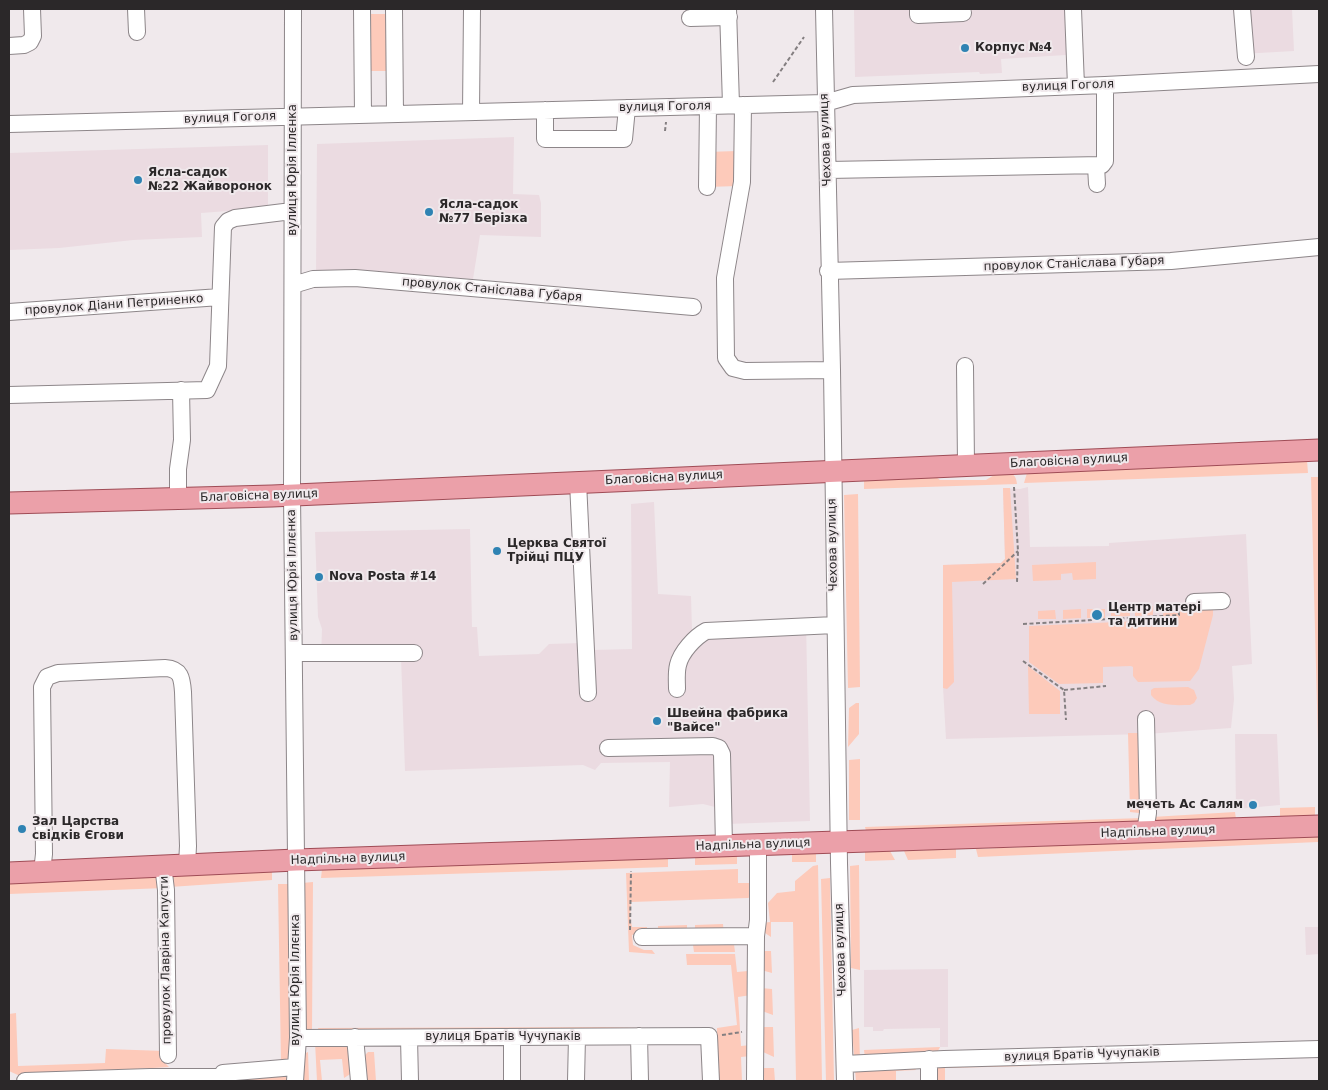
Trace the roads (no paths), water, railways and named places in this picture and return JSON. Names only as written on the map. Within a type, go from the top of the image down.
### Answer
[{"type":"main road","name":"Благовісна вулиця","points":[[9,503],[292,495],[1319,450]]},
{"type":"main road","name":"Надпільна вулиця","points":[[9,873],[296,860],[1319,826]]},
{"type":"street","points":[[9,46],[24,45],[30,42],[33,36],[32,9]]},
{"type":"street","points":[[136,9],[137,32]]},
{"type":"street","name":"вулиця Юрія Іллєнка","points":[[293,9],[292,495],[298,1038],[295,1074]]},
{"type":"street","points":[[362,9],[363,115]]},
{"type":"street","points":[[394,9],[395,114]]},
{"type":"street","points":[[471,112],[472,9]]},
{"type":"street","name":"Чехова вулиця","points":[[824,9],[845,1081]]},
{"type":"street","points":[[918,9],[918,15],[963,13]]},
{"type":"street","points":[[1073,9],[1076,86]]},
{"type":"street","points":[[1242,9],[1246,57]]},
{"type":"street","points":[[690,18],[728,13],[742,182],[724,278],[726,358],[733,368],[745,371],[832,370]]},
{"type":"street","name":"вулиця Гоголя","points":[[9,124],[825,103],[853,95],[1319,74]]},
{"type":"street","points":[[828,170],[1102,166],[1105,161],[1104,85]]},
{"type":"street","points":[[707,187],[708,106]]},
{"type":"street","points":[[545,110],[545,140],[584,138],[624,139],[627,108]]},
{"type":"street","points":[[1096,166],[1096,184]]},
{"type":"street","points":[[9,395],[207,390],[216,372],[222,231],[225,224],[235,218],[292,211]]},
{"type":"street","name":"провулок Станіслава Губаря","points":[[828,271],[1171,261],[1319,248]]},
{"type":"street","name":"провулок Станіслава Губаря","points":[[293,285],[313,279],[355,278],[693,307]]},
{"type":"street","name":"провулок Діани Петриненко","points":[[9,312],[220,298]]},
{"type":"street","points":[[965,366],[966,465]]},
{"type":"street","points":[[178,498],[178,469],[182,440],[181,390]]},
{"type":"street","points":[[578,482],[588,694]]},
{"type":"street","points":[[1194,602],[1222,601]]},
{"type":"street","points":[[677,690],[677,672],[680,660],[695,639],[706,631],[835,624]]},
{"type":"street","points":[[294,653],[414,653]]},
{"type":"street","points":[[42,872],[44,854],[42,694],[44,681],[54,673],[171,668],[180,675],[184,731],[187,865]]},
{"type":"street","points":[[1145,832],[1148,812],[1146,719]]},
{"type":"street","points":[[608,748],[713,746],[719,748],[722,754],[724,846]]},
{"type":"street","points":[[755,1081],[754,1031],[758,920],[758,845]]},
{"type":"street","name":"провулок Лавріна Капусти","points":[[163,866],[166,890],[168,1055]]},
{"type":"street","points":[[642,937],[756,936]]},
{"type":"street","points":[[639,1036],[640,1081]]},
{"type":"street","name":"вулиця Братів Чучупаків","points":[[298,1038],[709,1036],[711,1081]]},
{"type":"street","points":[[355,1037],[359,1081]]},
{"type":"street","points":[[512,1037],[512,1081]]},
{"type":"street","points":[[576,1081],[577,1037]]},
{"type":"street","points":[[409,1038],[410,1081]]},
{"type":"street","name":"вулиця Братів Чучупаків","points":[[845,1064],[930,1059],[1319,1049]]},
{"type":"street","points":[[929,1081],[930,1059]]},
{"type":"street","points":[[26,1081],[221,1079],[223,1073],[295,1074]]},
{"type":"place","name":"Корпус №4","points":[[965,48]]},
{"type":"place","name":"Ясла-садок №22 Жайворонок","points":[[138,180]]},
{"type":"place","name":"Ясла-садок №77 Берізка","points":[[429,212]]},
{"type":"place","name":"Церква Святої Трійці ПЦУ","points":[[497,551]]},
{"type":"place","name":"Nova Posta #14","points":[[319,577]]},
{"type":"place","name":"Центр матері та дитини","points":[[1097,615]]},
{"type":"place","name":"Швейна фабрика \"Вайсе\"","points":[[657,721]]},
{"type":"place","name":"мечеть Ас Салям","points":[[1253,805]]},
{"type":"place","name":"Зал Царства свідків Єгови","points":[[22,829]]}]
